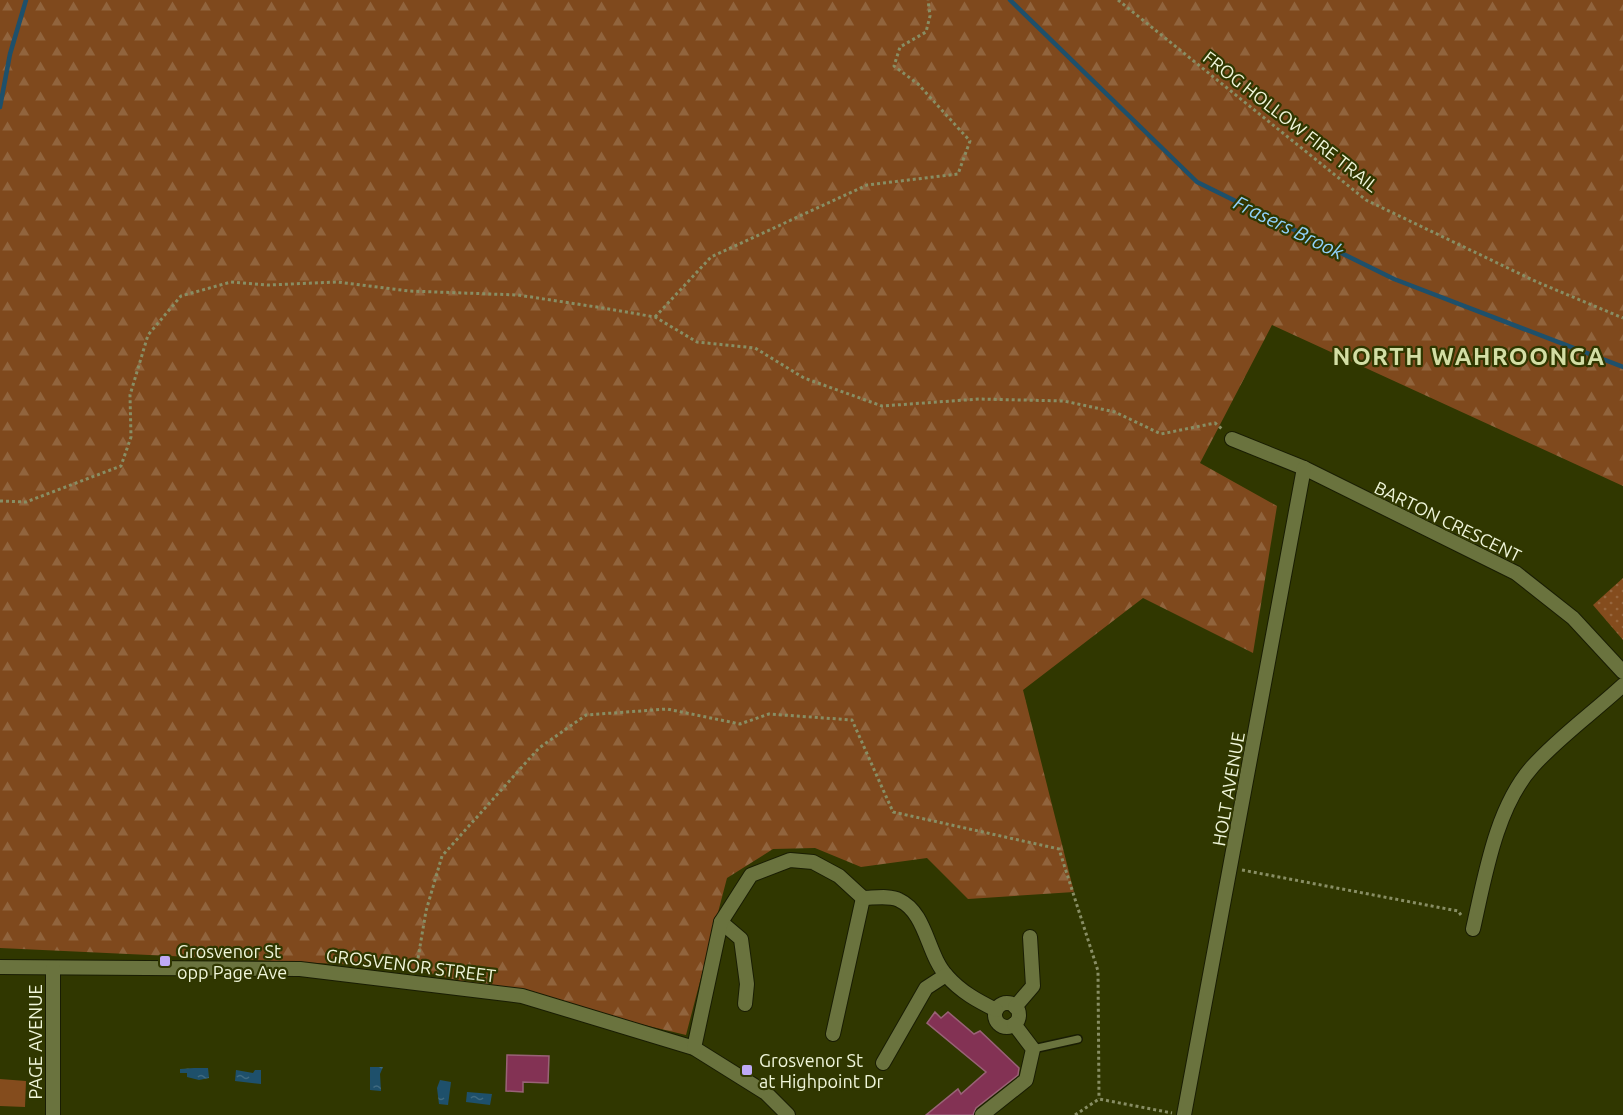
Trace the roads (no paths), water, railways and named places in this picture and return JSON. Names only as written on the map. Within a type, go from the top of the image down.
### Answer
[{"type":"street","name":"BARTON CRESCENT","points":[[1232,439],[1304,468],[1516,573],[1573,618],[1623,672]]},
{"type":"street","name":"HOLT AVENUE","points":[[1183,1115],[1232,868],[1304,468]]},
{"type":"street","points":[[1473,929],[1490,857],[1502,820],[1532,766],[1623,685]]},
{"type":"street","points":[[694,1048],[721,922],[751,875],[790,860],[813,862],[839,876],[862,898],[898,899],[916,912],[926,939],[946,975],[969,996],[996,1010],[999,1023],[1006,1026],[1014,1024],[1018,1018],[1016,1006]]},
{"type":"street","points":[[833,1034],[862,898]]},
{"type":"street","points":[[721,922],[741,939],[747,984],[745,1004]]},
{"type":"street","points":[[1016,1006],[1033,987],[1030,937]]},
{"type":"street","name":"GROSVENOR STREET","points":[[0,967],[300,969],[522,996],[694,1048],[766,1093],[788,1115]]},
{"type":"street","name":"PAGE AVENUE","points":[[53,968],[53,1115]]},
{"type":"street","points":[[883,1063],[926,988],[946,975]]},
{"type":"street","points":[[996,1010],[1005,1003],[1016,1006]]},
{"type":"street","points":[[982,1115],[1026,1080],[1033,1049],[1014,1024]]},
{"type":"lane","points":[[1033,1049],[1078,1040]]},
{"type":"water","points":[[370,1067],[383,1067],[380,1074],[381,1091],[370,1090]]},
{"type":"water","points":[[208,1068],[209,1078],[199,1080],[187,1077],[187,1073],[180,1073],[180,1069]]},
{"type":"water","points":[[236,1070],[253,1073],[255,1070],[261,1070],[261,1084],[235,1081]]},
{"type":"water","points":[[440,1080],[451,1082],[448,1105],[439,1104],[437,1088]]},
{"type":"water","points":[[467,1092],[492,1094],[490,1105],[466,1102]]},
{"type":"waterway","points":[[0,107],[10,54],[26,0]]},
{"type":"waterway","name":"Frasers Brook","points":[[1010,0],[1197,182],[1394,279],[1623,367]]},
{"type":"place","name":"Grosvenor St opp Page Ave","points":[[165,961]]},
{"type":"place","name":"Grosvenor St at Highpoint Dr","points":[[747,1070]]},
{"type":"district","name":"NORTH WAHROONGA","points":[[1469,356]]}]
